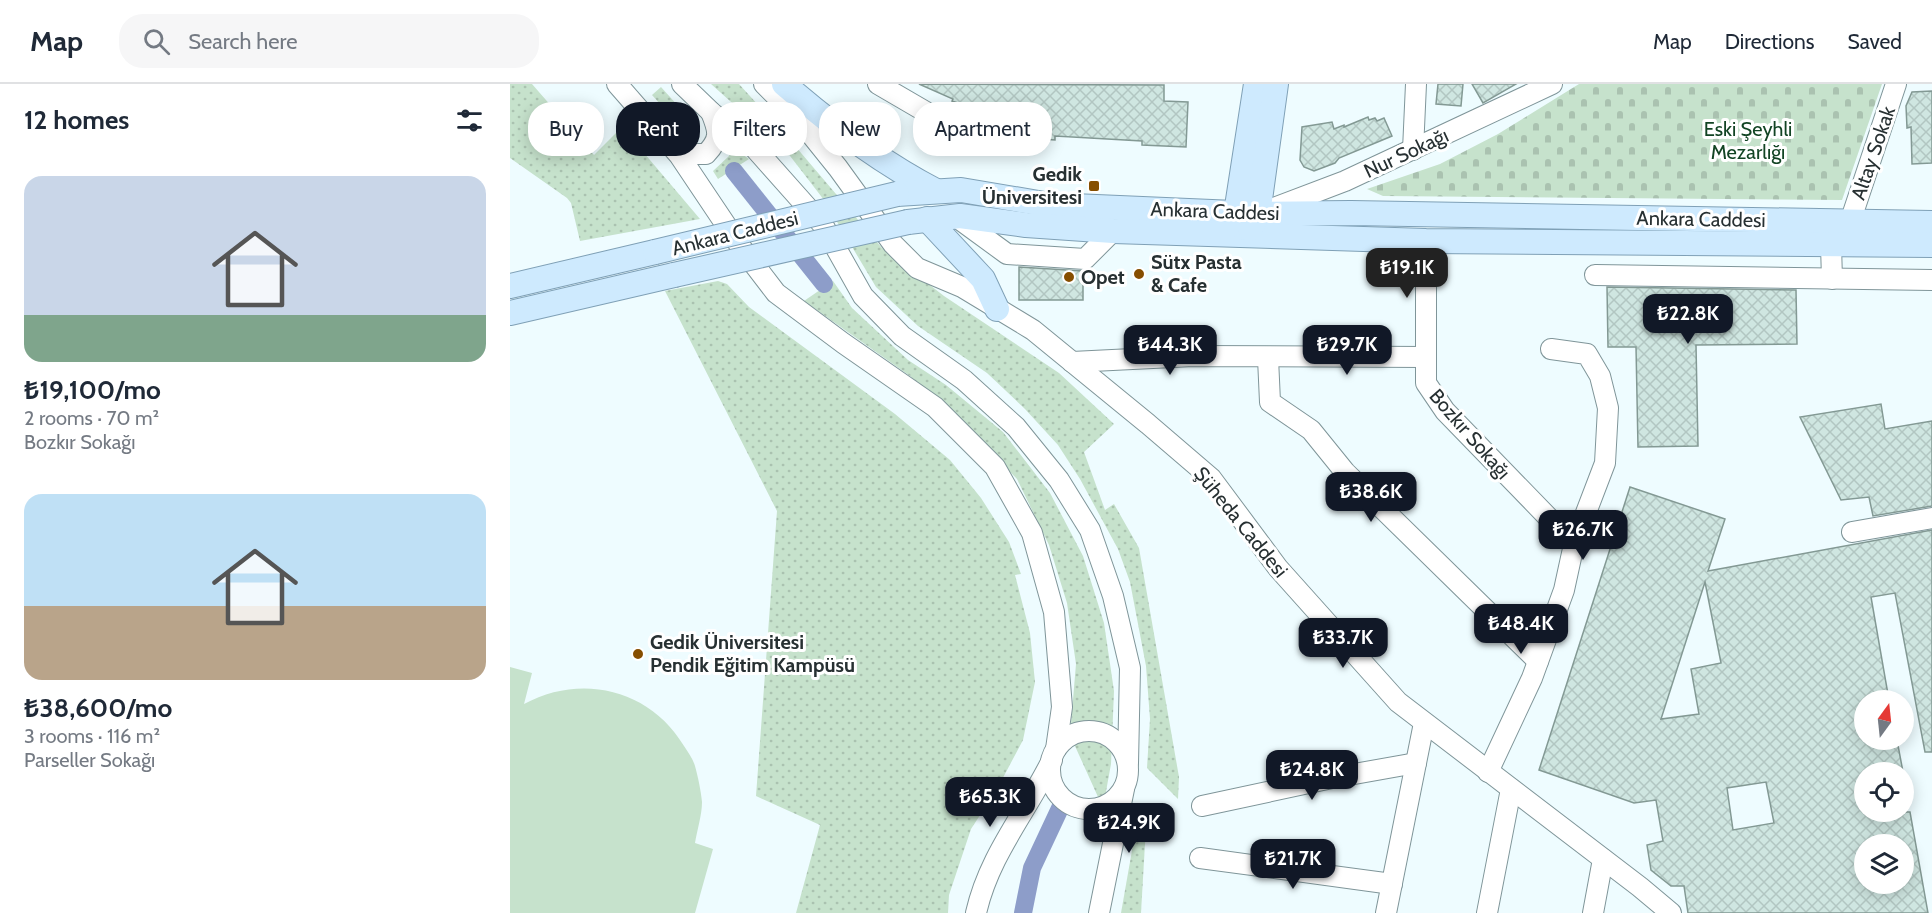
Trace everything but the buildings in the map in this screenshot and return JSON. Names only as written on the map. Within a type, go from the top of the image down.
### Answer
[{"type":"main road","points":[[784,84],[830,121],[905,175],[936,190]]},
{"type":"main road","points":[[1246,236],[1256,84]]},
{"type":"main road","points":[[1247,214],[1276,84]]},
{"type":"main road","name":"Ankara Caddesi","points":[[510,286],[897,194],[936,190],[976,192],[1050,205],[1247,214],[1352,213],[1932,223]]},
{"type":"main road","name":"Ankara Caddesi","points":[[510,313],[917,220],[955,216],[980,217],[1026,225],[1113,231],[1426,242],[1932,245]]},
{"type":"main road","points":[[917,220],[983,279],[998,309]]},
{"type":"street","points":[[617,84],[633,102]]},
{"type":"street","points":[[682,84],[711,112],[751,144],[823,225],[863,296],[902,336],[964,380],[1016,427],[1059,480],[1090,531],[1113,596],[1130,668],[1128,777],[1099,913]]},
{"type":"street","name":"Şüheda Caddesi","points":[[764,84],[796,117],[838,168],[898,249],[918,268],[962,287],[1033,330],[1211,478],[1278,568],[1398,702],[1671,913]]},
{"type":"street","points":[[878,84],[913,104]]},
{"type":"street","points":[[1413,150],[1416,84]]},
{"type":"street","name":"Nur Sokağı","points":[[1247,214],[1345,181],[1552,84]]},
{"type":"street","name":"Altay Sokak","points":[[1850,222],[1896,84]]},
{"type":"street","points":[[700,154],[706,154],[715,144],[719,131],[711,112]]},
{"type":"street","points":[[680,156],[740,246],[776,293],[935,407],[995,467],[1032,533],[1054,612],[1062,707],[1051,773],[1054,785],[1060,795],[1081,808],[1106,805],[1124,788]]},
{"type":"street","points":[[1345,181],[1338,193],[1338,198],[1340,203],[1352,213]]},
{"type":"street","name":"Bozkır Sokağı","points":[[1426,242],[1426,383],[1445,411],[1574,544]]},
{"type":"street","points":[[1831,245],[1832,279]]},
{"type":"street","points":[[1595,275],[1932,280]]},
{"type":"street","points":[[1488,772],[1538,661],[1564,590],[1574,544],[1605,462],[1608,408],[1600,376],[1587,354],[1551,349]]},
{"type":"street","points":[[1072,362],[1193,356],[1426,357]]},
{"type":"street","points":[[1268,358],[1270,402],[1311,430],[1345,472],[1538,661]]},
{"type":"street","points":[[1852,532],[1932,518]]},
{"type":"street","points":[[1386,913],[1424,723]]},
{"type":"street","points":[[976,913],[981,888],[992,864],[1065,739],[1077,733],[1090,731],[1104,733],[1119,745],[1128,763]]},
{"type":"street","points":[[1202,806],[1332,778],[1416,763]]},
{"type":"street","points":[[1487,913],[1511,789]]},
{"type":"street","points":[[1200,858],[1392,884]]},
{"type":"street","points":[[1593,913],[1603,859]]},
{"type":"green space","points":[[510,84],[532,84],[548,102],[528,102],[528,156],[604,156],[604,145],[616,133],[616,156],[647,156],[700,219],[580,241],[571,203],[567,198],[510,158]]},
{"type":"green space","points":[[711,84],[739,84],[755,102],[731,102]]},
{"type":"green space","name":"Eski Şeyhli Mezarlığı","points":[[1579,84],[1882,84],[1842,200],[1383,196],[1367,189],[1440,164],[1498,134]]},
{"type":"green space","points":[[661,87],[674,102],[658,102],[652,95]]},
{"type":"green space","points":[[729,156],[745,156],[749,159],[718,179],[713,171]]},
{"type":"green space","points":[[790,156],[804,156],[882,248],[944,296],[1059,373],[1114,424],[1084,452],[1105,510],[1114,504],[1139,548],[1179,777],[1178,799],[1147,768],[1150,719],[1146,666],[1130,582],[1118,549],[1080,479],[1058,445],[987,373],[918,326],[876,287],[824,200]]},
{"type":"green space","points":[[718,281],[727,284],[749,307],[895,414],[950,460],[981,498],[1009,542],[1021,574],[1015,575],[1030,633],[1035,682],[1023,740],[997,789],[971,829],[949,895],[948,913],[796,913],[820,825],[756,796],[777,511],[665,291]]},
{"type":"green space","points":[[833,281],[852,308],[908,360],[946,385],[1003,432],[1050,493],[1083,556],[1104,623],[1114,691],[1111,764],[1103,808],[1070,735],[1076,664],[1067,603],[1049,545],[1017,479],[971,432],[910,376],[804,301]]},
{"type":"green space","points":[[510,667],[532,673],[524,704],[568,689],[613,692],[633,699],[653,711],[670,727],[692,758],[698,779],[702,807],[695,843],[713,849],[695,913],[510,913]]},
{"type":"green space","points":[[1140,805],[1147,809],[1141,913],[1121,913]]},
{"type":"waterway","points":[[734,171],[824,284]]},
{"type":"waterway","points":[[1023,913],[1032,868],[1062,804]]},
{"type":"place","name":"Gedik Üniversitesi","points":[[1094,186]]},
{"type":"place","name":"Sütx Pasta & Cafe","points":[[1139,274]]},
{"type":"place","name":"Opet","points":[[1069,277]]},
{"type":"place","name":"Gedik Üniversitesi Pendik Eğitim Kampüsü","points":[[638,654]]}]
